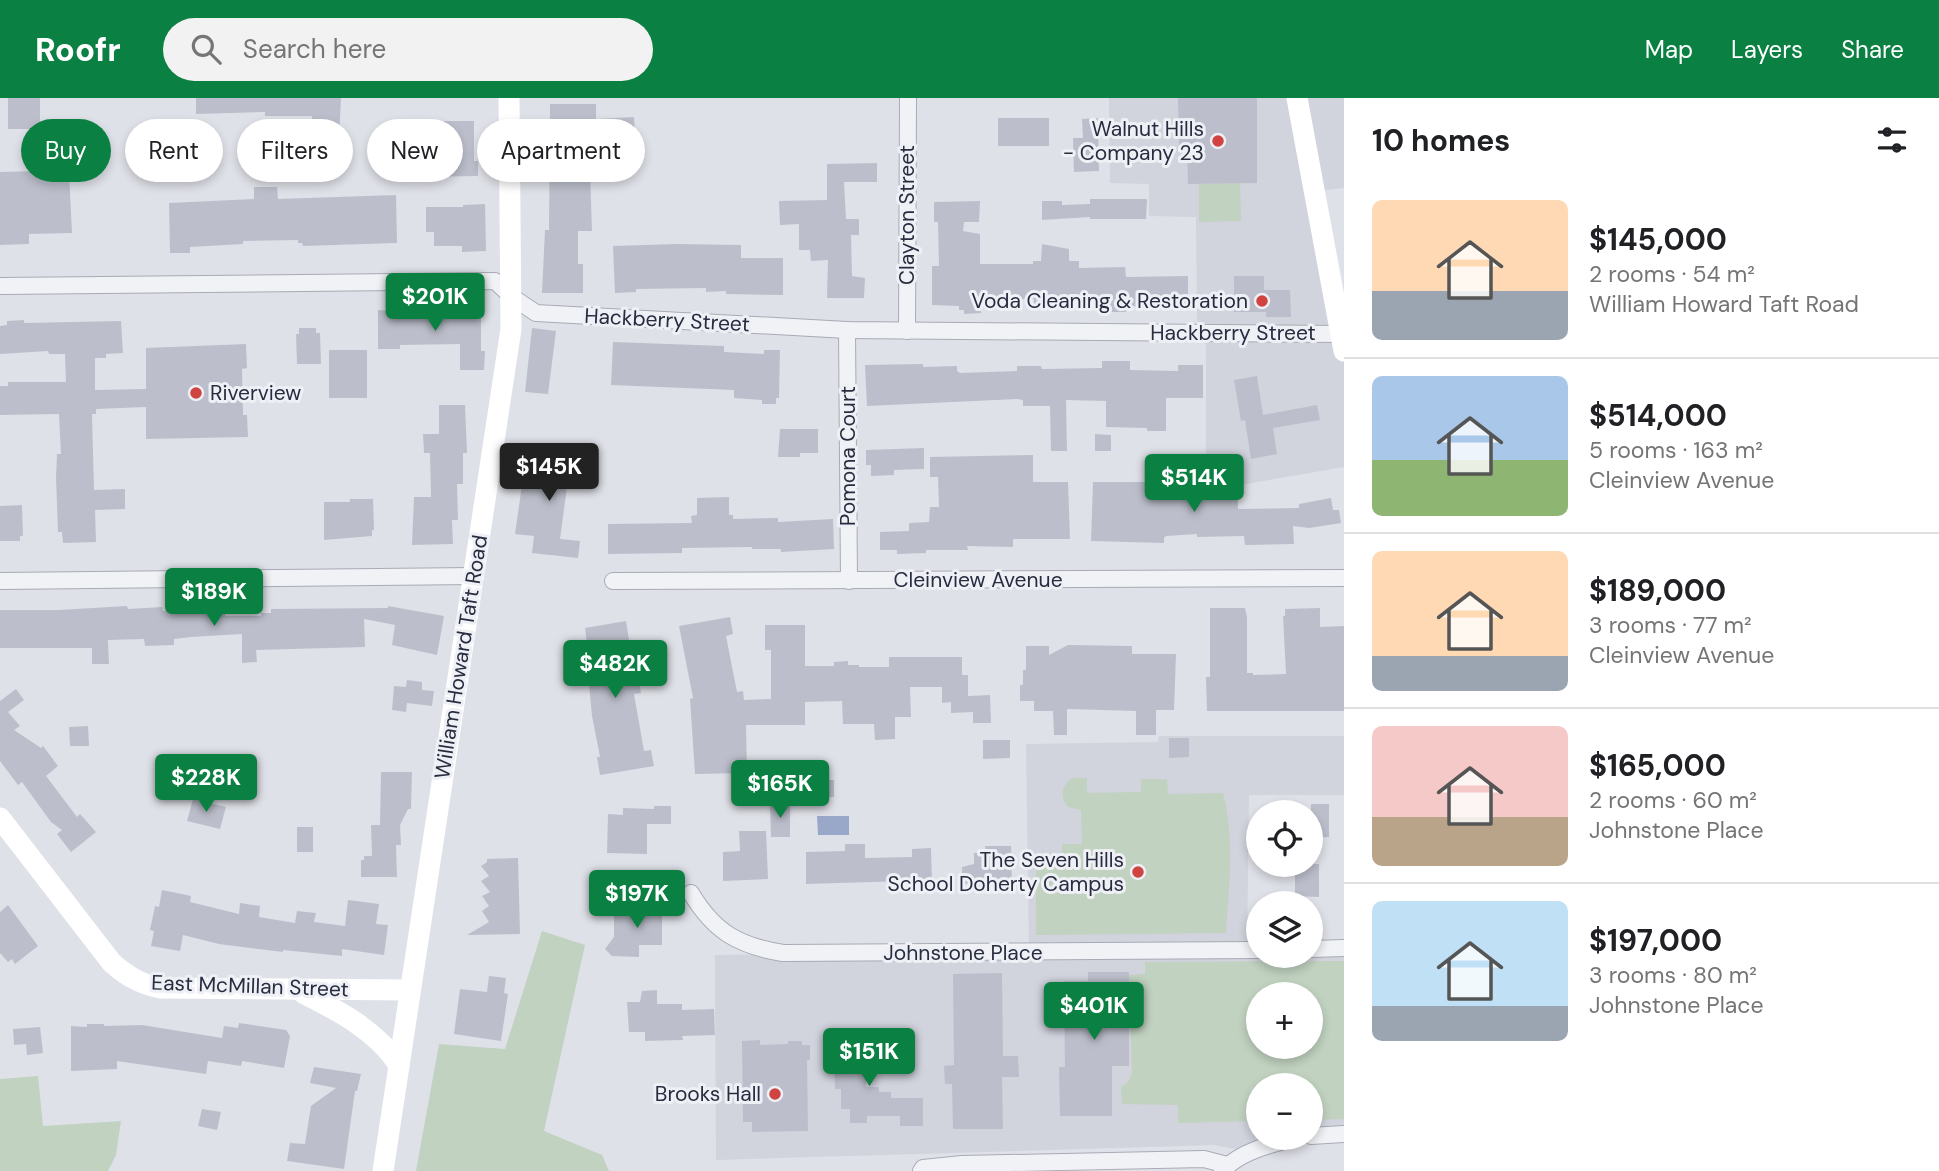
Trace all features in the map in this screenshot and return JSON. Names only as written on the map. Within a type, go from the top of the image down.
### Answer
[{"type":"street","name":"William Howard Taft Road","points":[[383,1171],[512,329],[509,98]]},
{"type":"street","name":"Clayton Street","points":[[907,331],[908,98]]},
{"type":"street","points":[[1297,98],[1343,339]]},
{"type":"street","name":"Hackberry Street","points":[[0,286],[495,281],[512,297],[536,313],[847,330],[1343,339]]},
{"type":"street","name":"Pomona Court","points":[[847,330],[849,581]]},
{"type":"street","points":[[0,581],[474,576]]},
{"type":"street","name":"Cleinview Avenue","points":[[613,581],[1344,578]]},
{"type":"street","name":"East McMillan Street","points":[[0,818],[113,962],[128,977],[147,985],[160,988],[410,990]]},
{"type":"street","name":"Johnstone Place","points":[[691,893],[706,915],[725,933],[757,948],[783,953],[1246,950]]},
{"type":"street","points":[[1323,949],[1344,948]]},
{"type":"street","points":[[298,990],[338,1010],[369,1033],[391,1052],[399,1065]]},
{"type":"street","points":[[1323,1135],[1344,1134]]},
{"type":"street","points":[[921,1171],[922,1168],[962,1164],[1204,1159],[1224,1168],[1258,1150]]},
{"type":"shaded area","points":[[1109,98],[1344,98],[1344,188],[1315,191],[1344,334],[1344,467],[1240,485],[1206,486],[1206,346],[1197,319],[1196,217],[1149,216],[1149,184],[1110,183]]},
{"type":"shaded area","name":"The Seven Hills School Doherty Campus","points":[[1159,736],[1344,736],[1344,795],[1249,795],[1249,800],[1246,800],[1246,968],[1323,968],[1323,953],[1344,948],[1344,1134],[1323,1135],[1323,1073],[1246,1073],[1246,1150],[1257,1150],[1250,1152],[1214,1145],[716,1160],[715,955],[1029,952],[1026,744],[1158,742]]},
{"type":"green space","points":[[1240,183],[1241,221],[1199,222],[1199,184]]},
{"type":"green space","points":[[1073,778],[1087,778],[1087,793],[1141,792],[1141,779],[1167,779],[1168,794],[1223,793],[1230,845],[1226,933],[1036,935],[1036,860],[1062,860],[1062,844],[1082,844],[1081,810],[1068,807],[1063,794],[1064,787]]},
{"type":"green space","points":[[542,931],[585,945],[544,1131],[602,1155],[609,1171],[416,1171],[439,1044],[505,1049]]},
{"type":"green space","points":[[1246,961],[1246,968],[1323,968],[1323,961],[1344,961],[1344,1119],[1323,1120],[1323,1073],[1246,1073],[1246,1121],[1178,1123],[1178,1105],[1122,1104],[1121,1087],[1128,1082],[1132,1074],[1129,975],[1145,974],[1145,962]]},
{"type":"green space","points":[[38,1076],[43,1126],[121,1121],[116,1155],[108,1171],[0,1171],[0,1079]]},
{"type":"water","points":[[817,816],[849,816],[849,835],[818,835]]},
{"type":"building","points":[[8,98],[40,98],[40,119],[21,119],[21,129],[8,129]]},
{"type":"building","points":[[196,98],[341,98],[340,119],[265,116],[265,112],[196,114]]},
{"type":"building","name":"Walnut Hills - Company 23","points":[[1178,98],[1257,98],[1257,183],[1188,184],[1187,146],[1179,146]]},
{"type":"building","points":[[550,104],[596,104],[596,119],[550,119]]},
{"type":"building","points":[[634,117],[634,119],[596,119]]},
{"type":"building","points":[[998,118],[1049,118],[1049,146],[998,146]]},
{"type":"building","points":[[1098,118],[1099,171],[1074,172],[1073,138],[1083,138],[1082,119]]},
{"type":"building","points":[[463,121],[474,121],[474,161],[477,161],[477,176],[463,176]]},
{"type":"building","points":[[877,163],[877,182],[844,182],[846,219],[859,219],[859,235],[851,235],[852,276],[865,278],[864,298],[827,298],[828,260],[811,261],[810,250],[799,250],[799,224],[780,225],[779,201],[827,200],[827,164]]},
{"type":"building","points":[[21,171],[21,182],[70,182],[72,233],[29,234],[29,244],[0,245],[0,172]]},
{"type":"building","points":[[549,182],[590,182],[592,231],[578,231],[578,264],[583,264],[583,293],[542,293],[545,230],[549,230]]},
{"type":"building","points":[[254,187],[277,187],[278,199],[396,195],[397,243],[303,246],[298,240],[243,241],[243,244],[190,247],[190,253],[170,253],[169,203],[254,199]]},
{"type":"building","points":[[1090,199],[1147,199],[1146,219],[1090,217],[1042,220],[1042,201],[1062,201],[1062,205],[1090,204]]},
{"type":"building","points":[[980,201],[979,222],[964,222],[963,231],[980,234],[980,264],[1033,264],[1033,261],[1041,261],[1042,244],[1069,249],[1069,261],[1079,261],[1079,268],[1125,267],[1126,277],[1188,276],[1188,308],[1126,306],[1126,312],[1110,312],[1110,308],[1034,307],[1034,299],[980,300],[981,313],[964,314],[964,310],[959,310],[959,306],[932,305],[932,266],[939,266],[938,222],[934,222],[934,202]]},
{"type":"building","points":[[485,204],[486,251],[462,252],[462,246],[434,246],[434,232],[426,232],[426,207]]},
{"type":"building","points":[[741,245],[741,258],[783,258],[783,295],[726,294],[726,291],[706,292],[706,288],[636,289],[636,292],[615,293],[613,246]]},
{"type":"building","name":"Voda Cleaning & Restoration","points":[[1234,276],[1264,276],[1264,290],[1290,290],[1291,317],[1266,317],[1266,312],[1234,312]]},
{"type":"building","points":[[481,306],[481,351],[485,351],[484,370],[460,370],[460,344],[400,345],[400,349],[378,349],[378,310],[426,314],[461,312],[461,307]]},
{"type":"building","points":[[24,320],[24,323],[121,321],[123,353],[95,358],[95,390],[146,389],[146,348],[246,344],[247,368],[242,369],[243,415],[247,415],[248,437],[146,439],[146,407],[96,409],[96,414],[92,414],[94,490],[125,489],[125,509],[95,510],[96,542],[63,543],[62,532],[58,532],[56,477],[57,454],[61,454],[59,414],[0,415],[0,386],[8,386],[8,382],[66,382],[65,354],[49,354],[48,351],[0,354],[0,326],[7,325],[7,321]]},
{"type":"building","points":[[299,328],[316,328],[316,333],[320,333],[321,364],[297,364],[296,334],[299,334]]},
{"type":"building","points":[[532,328],[556,331],[548,394],[525,392]]},
{"type":"building","points":[[613,342],[724,346],[724,352],[764,354],[764,350],[780,350],[779,398],[776,398],[776,404],[762,404],[762,400],[734,398],[734,390],[611,385]]},
{"type":"building","points":[[329,350],[367,350],[367,398],[329,398]]},
{"type":"building","points":[[1102,361],[1130,361],[1130,370],[1178,371],[1178,365],[1203,365],[1203,398],[1166,398],[1166,431],[1106,427],[1106,401],[1066,400],[1067,451],[1051,451],[1050,406],[1023,406],[1023,400],[1017,399],[867,406],[865,365],[957,366],[960,373],[1017,371],[1017,366],[1041,366],[1042,369],[1102,368]]},
{"type":"building","points":[[1257,376],[1263,415],[1317,405],[1320,420],[1273,428],[1277,454],[1251,459],[1245,420],[1241,421],[1234,380]]},
{"type":"building","points":[[439,405],[465,405],[467,453],[463,453],[463,484],[457,484],[458,520],[452,520],[453,544],[412,545],[414,497],[431,497],[430,453],[424,453],[423,434],[439,434]]},
{"type":"building","points":[[780,429],[818,429],[818,453],[800,453],[800,457],[778,457]]},
{"type":"building","points":[[1095,434],[1111,435],[1111,451],[1095,451]]},
{"type":"building","points":[[924,448],[924,469],[894,470],[894,475],[871,476],[871,465],[866,465],[866,450]]},
{"type":"building","points":[[549,449],[589,454],[587,472],[571,470],[560,539],[580,541],[578,558],[532,553],[534,536],[515,534],[525,464],[546,467]]},
{"type":"building","points":[[1033,455],[1033,482],[1068,482],[1070,539],[1013,539],[1013,547],[967,546],[968,550],[926,550],[926,553],[897,554],[897,550],[880,550],[880,532],[909,531],[909,523],[929,522],[930,507],[939,507],[938,477],[930,477],[930,457]]},
{"type":"building","points":[[1146,472],[1163,472],[1164,487],[1238,486],[1238,509],[1299,508],[1299,504],[1331,498],[1333,510],[1339,510],[1341,523],[1309,528],[1293,526],[1294,544],[1245,545],[1244,536],[1197,537],[1197,534],[1166,536],[1164,543],[1091,541],[1093,482],[1146,482]]},
{"type":"building","points":[[729,497],[729,515],[733,515],[733,519],[778,518],[778,522],[833,519],[834,549],[781,552],[781,549],[752,547],[682,548],[682,553],[608,554],[608,524],[692,523],[691,516],[697,515],[697,498]]},
{"type":"building","points":[[350,499],[373,499],[372,536],[324,540],[324,502],[350,502]]},
{"type":"building","points":[[22,505],[23,536],[20,536],[20,541],[0,541],[0,506]]},
{"type":"building","points":[[224,602],[225,616],[261,616],[261,613],[271,613],[271,609],[388,606],[444,616],[437,655],[392,645],[395,625],[364,619],[365,647],[256,650],[257,662],[242,663],[242,634],[174,639],[174,645],[145,646],[144,639],[108,640],[109,664],[92,664],[92,648],[0,648],[0,610],[127,606],[128,609],[162,607],[163,611],[202,611],[201,603]]},
{"type":"building","points":[[1210,608],[1245,608],[1247,673],[1253,675],[1286,674],[1283,616],[1285,609],[1320,608],[1320,627],[1344,626],[1344,711],[1207,711]]},
{"type":"building","points":[[730,617],[733,634],[726,636],[737,692],[743,691],[744,700],[771,699],[771,650],[765,650],[765,625],[805,625],[805,666],[834,666],[834,662],[848,661],[848,665],[859,667],[889,667],[889,657],[962,657],[962,675],[968,675],[968,696],[990,695],[991,723],[973,723],[973,712],[951,713],[951,702],[942,703],[942,687],[910,687],[911,717],[895,717],[895,739],[875,740],[874,724],[843,724],[842,701],[805,702],[805,725],[746,725],[747,773],[695,774],[690,699],[693,698],[679,626]]},
{"type":"building","points":[[626,621],[635,677],[638,676],[641,693],[634,694],[644,751],[651,750],[654,766],[600,775],[585,628]]},
{"type":"building","points":[[1068,645],[1132,646],[1132,654],[1176,654],[1174,710],[1156,710],[1156,735],[1136,735],[1136,711],[1067,709],[1067,735],[1054,735],[1053,711],[1034,711],[1034,701],[1020,701],[1020,685],[1023,685],[1023,670],[1026,670],[1026,646],[1049,646],[1049,655]]},
{"type":"building","points":[[407,680],[422,682],[422,690],[434,691],[432,706],[407,703],[406,712],[392,710],[394,686],[406,687]]},
{"type":"building","points":[[16,689],[24,700],[8,712],[20,726],[14,730],[41,748],[43,746],[58,766],[46,776],[77,817],[80,814],[96,832],[71,852],[57,834],[62,830],[51,822],[22,782],[18,785],[0,761],[0,701]]},
{"type":"building","points":[[88,726],[89,746],[70,746],[69,727]]},
{"type":"building","points":[[1169,738],[1189,738],[1189,757],[1169,758]]},
{"type":"building","points":[[983,740],[1010,740],[1010,758],[983,759]]},
{"type":"building","points":[[381,772],[412,772],[411,809],[408,809],[400,825],[401,845],[396,845],[397,877],[361,877],[361,860],[364,860],[364,856],[372,856],[371,825],[380,825]]},
{"type":"building","points":[[816,780],[834,780],[834,797],[816,797]]},
{"type":"building","points":[[193,799],[226,807],[220,829],[187,821]]},
{"type":"building","points":[[770,804],[790,804],[790,837],[771,837]]},
{"type":"building","points":[[1323,804],[1329,804],[1329,837],[1323,837]]},
{"type":"building","points":[[654,806],[671,806],[671,824],[647,824],[647,854],[607,853],[608,814],[623,815],[623,808],[654,809]]},
{"type":"building","points":[[297,827],[313,827],[313,852],[297,852]]},
{"type":"building","points":[[739,831],[766,831],[768,879],[723,881],[723,852],[740,851]]},
{"type":"building","points":[[845,844],[865,844],[865,858],[912,857],[912,849],[931,848],[932,884],[906,884],[906,881],[806,884],[806,852],[845,851]]},
{"type":"building","points":[[985,846],[1011,846],[1012,887],[969,888],[969,884],[962,884],[962,867],[974,864],[974,853],[986,853]]},
{"type":"building","points":[[518,858],[520,934],[467,935],[489,922],[482,911],[489,906],[482,896],[490,892],[481,881],[489,876],[481,866],[487,859]]},
{"type":"building","points":[[1295,877],[1319,877],[1319,891],[1295,891]]},
{"type":"building","points":[[162,890],[191,896],[190,902],[239,914],[240,903],[260,906],[259,917],[295,923],[297,911],[316,913],[314,922],[345,926],[348,900],[379,904],[376,924],[388,925],[384,955],[342,949],[342,956],[283,952],[219,944],[183,935],[180,951],[151,946],[154,931],[150,930],[155,906],[159,907]]},
{"type":"building","points":[[635,904],[662,904],[662,945],[639,945],[639,957],[612,956],[605,949],[614,937],[614,915],[624,915],[624,910],[635,911]]},
{"type":"building","points":[[8,905],[38,946],[15,964],[12,959],[8,962],[0,953],[0,912]]},
{"type":"building","points":[[1088,972],[1129,972],[1129,1066],[1112,1066],[1112,1116],[1060,1116],[1059,1067],[1065,1067],[1064,981],[1088,981]]},
{"type":"building","points":[[1002,973],[1003,1056],[1018,1056],[1019,1077],[1002,1077],[1003,1129],[953,1129],[952,1084],[945,1084],[944,1066],[954,1065],[953,974]]},
{"type":"building","points":[[489,976],[506,978],[504,993],[508,994],[501,1041],[454,1034],[460,989],[487,992]]},
{"type":"building","points":[[657,990],[657,1004],[682,1004],[682,1010],[714,1009],[715,1035],[682,1036],[683,1040],[645,1041],[645,1032],[629,1032],[627,1002],[640,1002],[642,991]]},
{"type":"building","points":[[239,1023],[286,1030],[290,1036],[284,1068],[242,1061],[241,1066],[208,1061],[206,1074],[117,1061],[117,1069],[71,1071],[71,1026],[142,1025],[222,1038],[224,1026],[238,1028]]},
{"type":"building","points":[[40,1027],[43,1053],[27,1055],[26,1044],[14,1045],[13,1029]]},
{"type":"building","points":[[862,1032],[862,1043],[866,1043],[866,1087],[879,1087],[879,1092],[891,1092],[891,1098],[923,1098],[923,1126],[900,1126],[900,1116],[867,1116],[867,1123],[850,1123],[850,1109],[841,1109],[841,1089],[835,1089],[834,1060],[838,1060],[841,1033]]},
{"type":"building","name":"Brooks Hall","points":[[760,1040],[760,1045],[802,1041],[802,1045],[810,1045],[810,1060],[807,1060],[808,1131],[752,1132],[752,1122],[743,1122],[742,1041]]},
{"type":"building","points":[[314,1067],[361,1074],[355,1091],[344,1169],[287,1161],[290,1143],[305,1144],[311,1106],[336,1088],[310,1083]]},
{"type":"building","points":[[202,1109],[221,1112],[217,1130],[198,1126]]},
{"type":"place","name":"Walnut Hills - Company 23","points":[[1218,141]]},
{"type":"place","name":"Voda Cleaning & Restoration","points":[[1262,301]]},
{"type":"place","name":"Riverview","points":[[196,393]]},
{"type":"place","name":"The Seven Hills School Doherty Campus","points":[[1138,872]]},
{"type":"place","name":"Brooks Hall","points":[[775,1094]]}]
